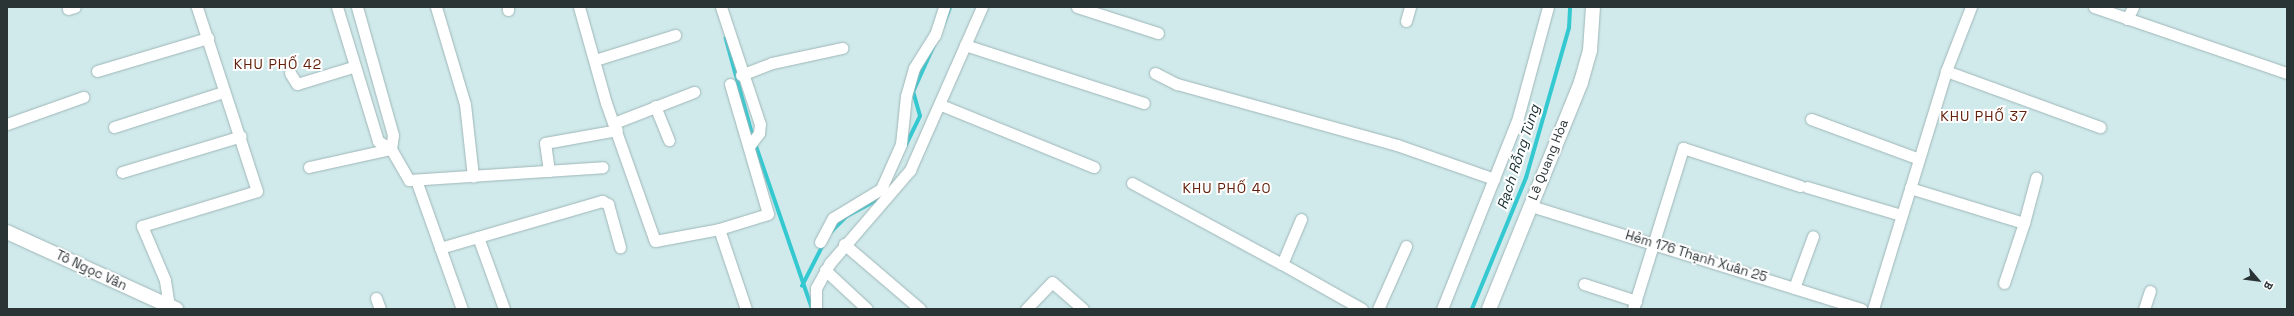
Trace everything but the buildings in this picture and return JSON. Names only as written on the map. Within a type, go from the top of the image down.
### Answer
[{"type":"street","points":[[172,308],[165,280],[142,226],[257,191],[241,136],[223,92],[208,38],[197,7]]},
{"type":"street","points":[[337,7],[353,67],[378,141],[391,149],[409,180],[473,177],[603,167]]},
{"type":"street","points":[[357,7],[393,135],[391,149]]},
{"type":"street","points":[[436,7],[465,104],[473,177]]},
{"type":"street","points":[[579,7],[615,127],[655,241],[718,229],[768,214],[750,143],[730,84]]},
{"type":"street","points":[[721,7],[741,75],[760,124],[759,133],[750,143]]},
{"type":"street","points":[[820,242],[833,218],[881,189],[900,144],[906,96],[914,68],[935,35],[944,7]]},
{"type":"street","points":[[817,309],[816,288],[825,270],[844,244],[910,170],[941,105],[964,45],[982,7]]},
{"type":"street","points":[[1077,7],[1158,32]]},
{"type":"street","points":[[1406,21],[1410,7]]},
{"type":"street","points":[[1442,309],[1517,120],[1548,7]]},
{"type":"street","name":"Lê Quang Hòa","points":[[1489,309],[1581,82],[1587,61],[1593,7]]},
{"type":"street","points":[[1873,309],[1946,71],[1971,7]]},
{"type":"street","points":[[2094,7],[2287,73]]},
{"type":"street","points":[[2127,18],[2133,7]]},
{"type":"street","points":[[595,60],[676,35]]},
{"type":"street","points":[[96,71],[208,38]]},
{"type":"street","points":[[964,45],[1144,103]]},
{"type":"street","points":[[741,75],[772,63],[842,48]]},
{"type":"street","points":[[290,73],[297,84],[353,67]]},
{"type":"street","points":[[1946,71],[2100,127]]},
{"type":"street","points":[[1154,73],[1177,84],[1397,145],[1494,179]]},
{"type":"street","points":[[114,127],[223,92]]},
{"type":"street","points":[[549,170],[545,143],[615,127],[655,106],[694,92]]},
{"type":"street","points":[[7,124],[83,97]]},
{"type":"street","points":[[941,105],[1094,166]]},
{"type":"street","points":[[655,106],[669,140]]},
{"type":"street","points":[[1811,119],[1919,158]]},
{"type":"street","points":[[122,172],[241,136]]},
{"type":"street","points":[[1584,284],[1635,305],[1683,148],[1901,215]]},
{"type":"street","points":[[309,167],[391,149]]},
{"type":"street","points":[[2004,283],[2024,223],[2036,178]]},
{"type":"street","points":[[416,180],[462,309]]},
{"type":"street","points":[[1132,183],[1362,309]]},
{"type":"street","points":[[1910,188],[2024,223]]},
{"type":"street","points":[[440,248],[602,201],[608,204],[620,247]]},
{"type":"street","name":"Hẻm 176 Thạnh Xuân 25","points":[[1531,206],[1654,243],[1861,309]]},
{"type":"street","points":[[1282,264],[1301,219]]},
{"type":"street","points":[[718,229],[746,309]]},
{"type":"street","name":"Tô Ngọc Vân","points":[[7,232],[172,308]]},
{"type":"street","points":[[1794,288],[1813,236]]},
{"type":"street","points":[[478,237],[504,309]]},
{"type":"street","points":[[844,244],[920,309]]},
{"type":"street","points":[[1378,309],[1406,246]]},
{"type":"street","points":[[825,270],[867,309]]},
{"type":"street","points":[[1026,309],[1052,282],[1083,309]]},
{"type":"street","points":[[2144,309],[2150,291]]},
{"type":"waterway","points":[[944,23],[950,7]]},
{"type":"waterway","name":"Rạch Rỗng Tùng","points":[[1472,309],[1526,178],[1569,28],[1570,7]]},
{"type":"waterway","points":[[726,38],[753,136]]},
{"type":"waterway","points":[[905,147],[920,116],[913,92],[934,45]]},
{"type":"waterway","points":[[755,142],[812,308]]},
{"type":"waterway","points":[[829,234],[847,216],[881,198]]},
{"type":"waterway","points":[[802,286],[824,243]]},
{"type":"district","name":"KHU PHỐ 42","points":[[278,64]]},
{"type":"district","name":"KHU PHỐ 37","points":[[1984,116]]},
{"type":"district","name":"KHU PHỐ 40","points":[[1227,188]]}]
